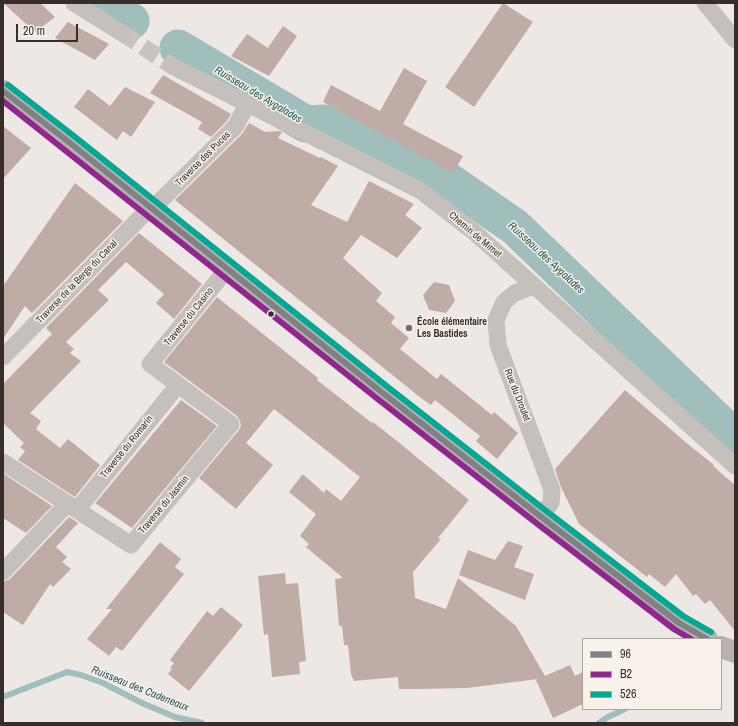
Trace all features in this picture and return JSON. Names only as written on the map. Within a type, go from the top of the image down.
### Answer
[{"type":"main road","points":[[3,91],[540,516],[679,623],[705,638]]},
{"type":"main road","points":[[722,647],[735,652]]},
{"type":"street","points":[[74,3],[122,33]]},
{"type":"street","points":[[705,3],[735,40]]},
{"type":"street","name":"Chemin de Mimet","points":[[172,66],[420,191],[474,232],[735,466]]},
{"type":"street","name":"Traverse des Puces","points":[[152,209],[235,127],[247,105]]},
{"type":"street","name":"Traverse de la Berge du Canal","points":[[3,357],[140,218],[152,209]]},
{"type":"street","name":"Traverse du Casino","points":[[150,364],[227,269]]},
{"type":"street","name":"Rue du Droulet","points":[[533,286],[515,293],[504,302],[496,320],[498,345],[552,490],[551,503],[540,516]]},
{"type":"street","name":"Traverse du Jasmin","points":[[4,464],[130,546],[231,424],[150,364]]},
{"type":"street","name":"Traverse du Romarin","points":[[3,572],[72,507],[178,385]]},
{"type":"building","points":[[3,3],[40,3],[55,17],[35,32]]},
{"type":"building","points":[[503,3],[533,22],[474,107],[445,87]]},
{"type":"building","points":[[68,22],[109,44],[95,60],[55,38]]},
{"type":"building","points":[[283,26],[297,36],[269,76],[231,56],[247,34],[268,48]]},
{"type":"building","points":[[404,68],[427,81],[403,124],[463,156],[453,173],[323,102],[331,85],[380,111]]},
{"type":"building","points":[[163,75],[231,114],[227,121],[211,137],[198,129],[202,122],[150,93]]},
{"type":"building","points":[[125,87],[155,102],[131,137],[123,131],[117,140],[74,107],[88,89],[110,106]]},
{"type":"building","points":[[249,123],[265,132],[282,132],[278,138],[338,166],[311,205],[347,222],[369,181],[414,204],[405,215],[422,228],[397,258],[361,235],[343,258],[382,293],[376,301],[395,317],[391,323],[409,338],[400,349],[437,379],[441,374],[492,415],[494,412],[518,433],[497,459],[476,441],[480,436],[435,400],[431,405],[421,398],[175,200],[242,134]]},
{"type":"building","points":[[3,126],[31,148],[3,179]]},
{"type":"building","points":[[75,183],[123,221],[32,313],[25,306],[3,339],[3,286]]},
{"type":"building","points":[[139,233],[202,284],[174,319],[156,303],[164,294],[126,262],[98,290],[109,300],[66,342],[74,349],[70,353],[81,361],[30,413],[41,421],[36,429],[60,448],[68,439],[100,465],[75,497],[18,460],[25,451],[20,447],[24,443],[3,423],[3,384],[52,334],[46,328]]},
{"type":"building","points":[[434,282],[449,285],[455,301],[446,313],[429,310],[423,295]]},
{"type":"building","points":[[217,297],[318,378],[317,380],[397,441],[469,500],[438,538],[441,539],[413,572],[415,598],[446,609],[458,578],[516,626],[545,676],[570,665],[575,676],[582,672],[582,704],[553,718],[536,680],[538,679],[467,688],[416,689],[399,689],[398,677],[354,681],[351,674],[348,645],[344,645],[342,626],[339,626],[335,579],[343,578],[306,547],[309,544],[300,536],[316,514],[289,492],[302,475],[304,475],[324,493],[326,489],[341,501],[360,477],[274,409],[246,443],[273,465],[236,509],[199,478],[239,430],[241,426],[240,421],[237,416],[164,362]]},
{"type":"building","points":[[625,390],[714,465],[713,466],[735,485],[735,631],[710,600],[705,604],[696,594],[693,596],[676,574],[665,587],[649,574],[647,577],[579,524],[561,487],[555,469]]},
{"type":"building","points":[[181,400],[217,426],[132,528],[95,503]]},
{"type":"building","points":[[4,474],[52,506],[26,533],[3,518]]},
{"type":"building","points":[[69,517],[78,523],[56,547],[67,557],[62,562],[71,569],[53,587],[50,584],[23,625],[3,612],[3,582],[10,579]]},
{"type":"building","points":[[508,541],[523,546],[514,567],[534,574],[525,600],[459,575],[468,550],[495,560]]},
{"type":"building","points":[[160,542],[181,559],[175,567],[184,574],[122,651],[116,647],[109,656],[87,639],[112,609],[106,609]]},
{"type":"building","points":[[285,573],[286,584],[298,583],[306,661],[299,662],[300,674],[272,677],[268,634],[264,635],[258,576]]},
{"type":"building","points":[[221,607],[243,625],[189,691],[168,674],[174,663],[170,660],[207,611],[213,616]]},
{"type":"waterway","name":"Ruisseau des Aygalades","points":[[103,3],[131,21]]},
{"type":"waterway","name":"Ruisseau des Aygalades","points":[[178,48],[306,124],[324,123],[450,182],[515,227],[735,438]]},
{"type":"waterway","name":"Ruisseau des Cadeneaux","points":[[3,697],[67,672],[81,675],[103,683],[142,703],[175,717],[202,723]]},
{"type":"waterway","name":"Ruisseau des Cadeneaux","points":[[599,723],[623,710]]},
{"type":"tunnel","points":[[122,33],[172,66]]},
{"type":"transit line","name":"526","points":[[8,85],[545,510],[683,616],[711,632]]},
{"type":"transit line","name":"96","points":[[3,91],[540,516],[679,623],[705,638]]},
{"type":"transit line","name":"B2","points":[[3,101],[379,400],[674,629],[689,638]]},
{"type":"place","name":"École élémentaire Les Bastides","points":[[409,328]]}]
